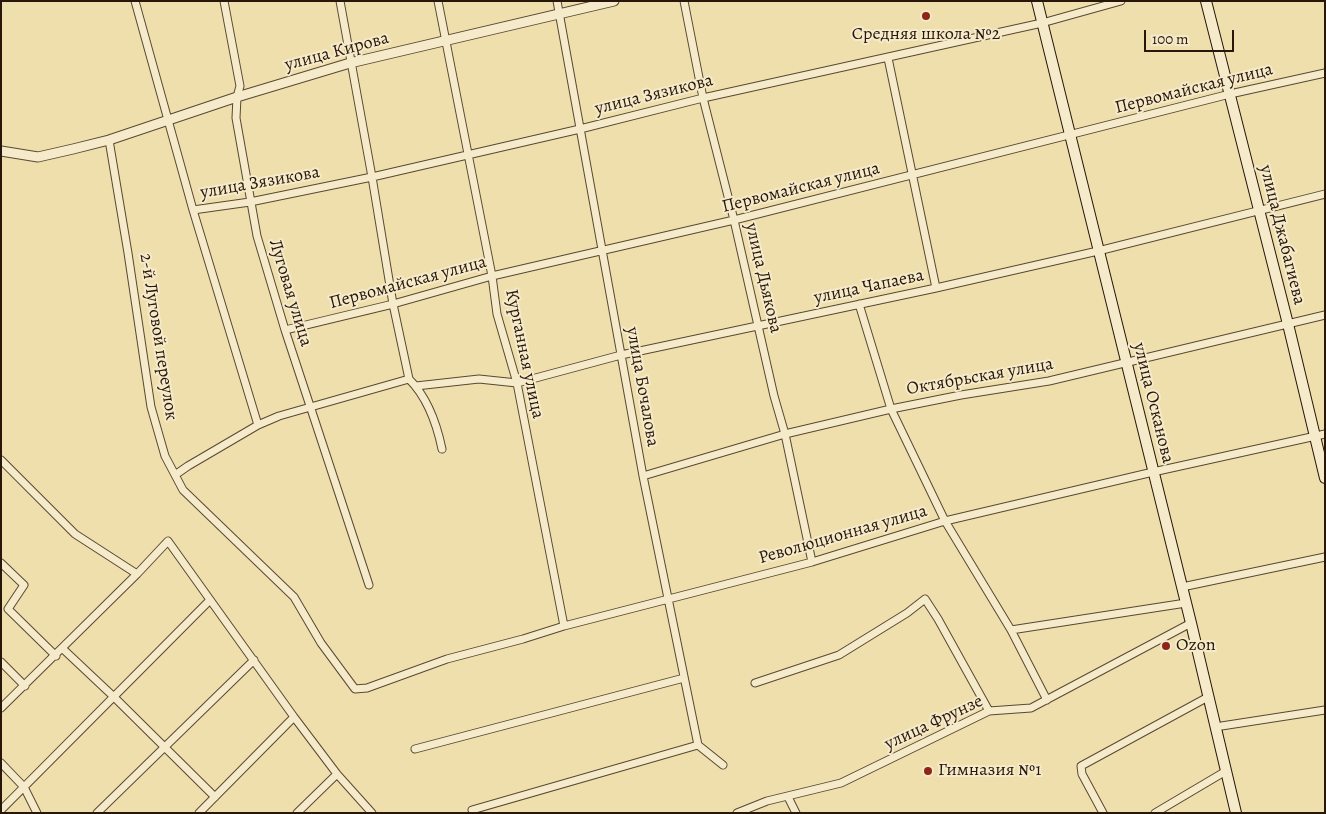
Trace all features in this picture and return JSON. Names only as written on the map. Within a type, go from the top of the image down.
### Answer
[{"type":"main road","name":"улица Осканова","points":[[1037,1],[1191,623],[1236,813]]},
{"type":"main road","name":"улица Джабагиева","points":[[1206,1],[1288,324],[1320,436],[1325,478]]},
{"type":"street","points":[[135,1],[193,210],[258,425]]},
{"type":"street","name":"Луговая улица","points":[[224,1],[240,86],[236,97],[236,118],[257,236],[285,330],[369,585]]},
{"type":"street","points":[[340,1],[393,304],[409,379],[416,386],[437,425],[442,449]]},
{"type":"street","name":"Курганная улица","points":[[438,1],[492,276],[497,314],[517,383],[564,626]]},
{"type":"street","name":"улица Бочалова","points":[[557,1],[643,476],[698,745]]},
{"type":"street","name":"улица Кирова","points":[[1,152],[38,157],[73,149],[109,140],[236,97],[350,63],[614,1]]},
{"type":"street","name":"улица Дьякова","points":[[684,1],[702,98],[734,220],[812,562]]},
{"type":"street","name":"улица Зязикова","points":[[193,210],[250,202],[372,177],[580,129],[702,98],[1042,23],[1121,1]]},
{"type":"street","points":[[888,58],[936,288]]},
{"type":"street","name":"Первомайская улица","points":[[285,330],[393,304],[492,276],[734,220],[1230,94],[1325,72]]},
{"type":"street","name":"2-й Луговой переулок","points":[[109,140],[151,407],[165,456],[183,490],[294,597],[321,643],[355,689],[367,688],[375,684]]},
{"type":"street","name":"улица Чапаева","points":[[416,386],[479,379],[517,383],[622,356],[1098,251],[1259,209],[1325,194]]},
{"type":"street","points":[[858,304],[891,409],[945,521],[1011,630],[1047,700]]},
{"type":"street","name":"Октябрьская улица","points":[[643,476],[784,434],[961,395],[1049,381],[1325,315]]},
{"type":"street","points":[[175,475],[258,425],[280,416],[409,379]]},
{"type":"street","name":"Революционная улица","points":[[375,684],[447,659],[564,626],[812,562],[945,521],[1153,472],[1320,436]]},
{"type":"street","points":[[1,460],[75,534],[137,574]]},
{"type":"street","points":[[1,708],[56,656],[168,541],[294,717],[337,774],[372,813]]},
{"type":"street","points":[[1182,587],[1325,557]]},
{"type":"street","points":[[1,562],[24,585],[8,609],[56,656]]},
{"type":"street","points":[[754,683],[839,655],[907,613],[925,599],[989,711]]},
{"type":"street","points":[[1,810],[210,600]]},
{"type":"street","points":[[1011,630],[1186,603]]},
{"type":"street","name":"улица Фрунзе","points":[[737,813],[767,801],[841,783],[989,711],[1031,708],[1191,623]]},
{"type":"street","points":[[63,649],[215,797]]},
{"type":"street","points":[[97,813],[254,660]]},
{"type":"street","points":[[1,662],[25,686]]},
{"type":"street","points":[[415,748],[684,678]]},
{"type":"street","points":[[1103,813],[1082,774],[1081,766],[1208,697]]},
{"type":"street","points":[[1216,727],[1325,710]]},
{"type":"street","points":[[198,813],[294,717]]},
{"type":"street","points":[[472,810],[698,745],[723,765]]},
{"type":"street","points":[[1,763],[24,787],[37,813]]},
{"type":"street","points":[[1155,813],[1226,771]]},
{"type":"street","points":[[298,813],[337,774]]},
{"type":"street","points":[[788,797],[796,813]]},
{"type":"place","name":"Средняя школа №2","points":[[926,16]]},
{"type":"place","name":"Ozon","points":[[1166,646]]},
{"type":"place","name":"Гимназия №1","points":[[928,771]]}]
